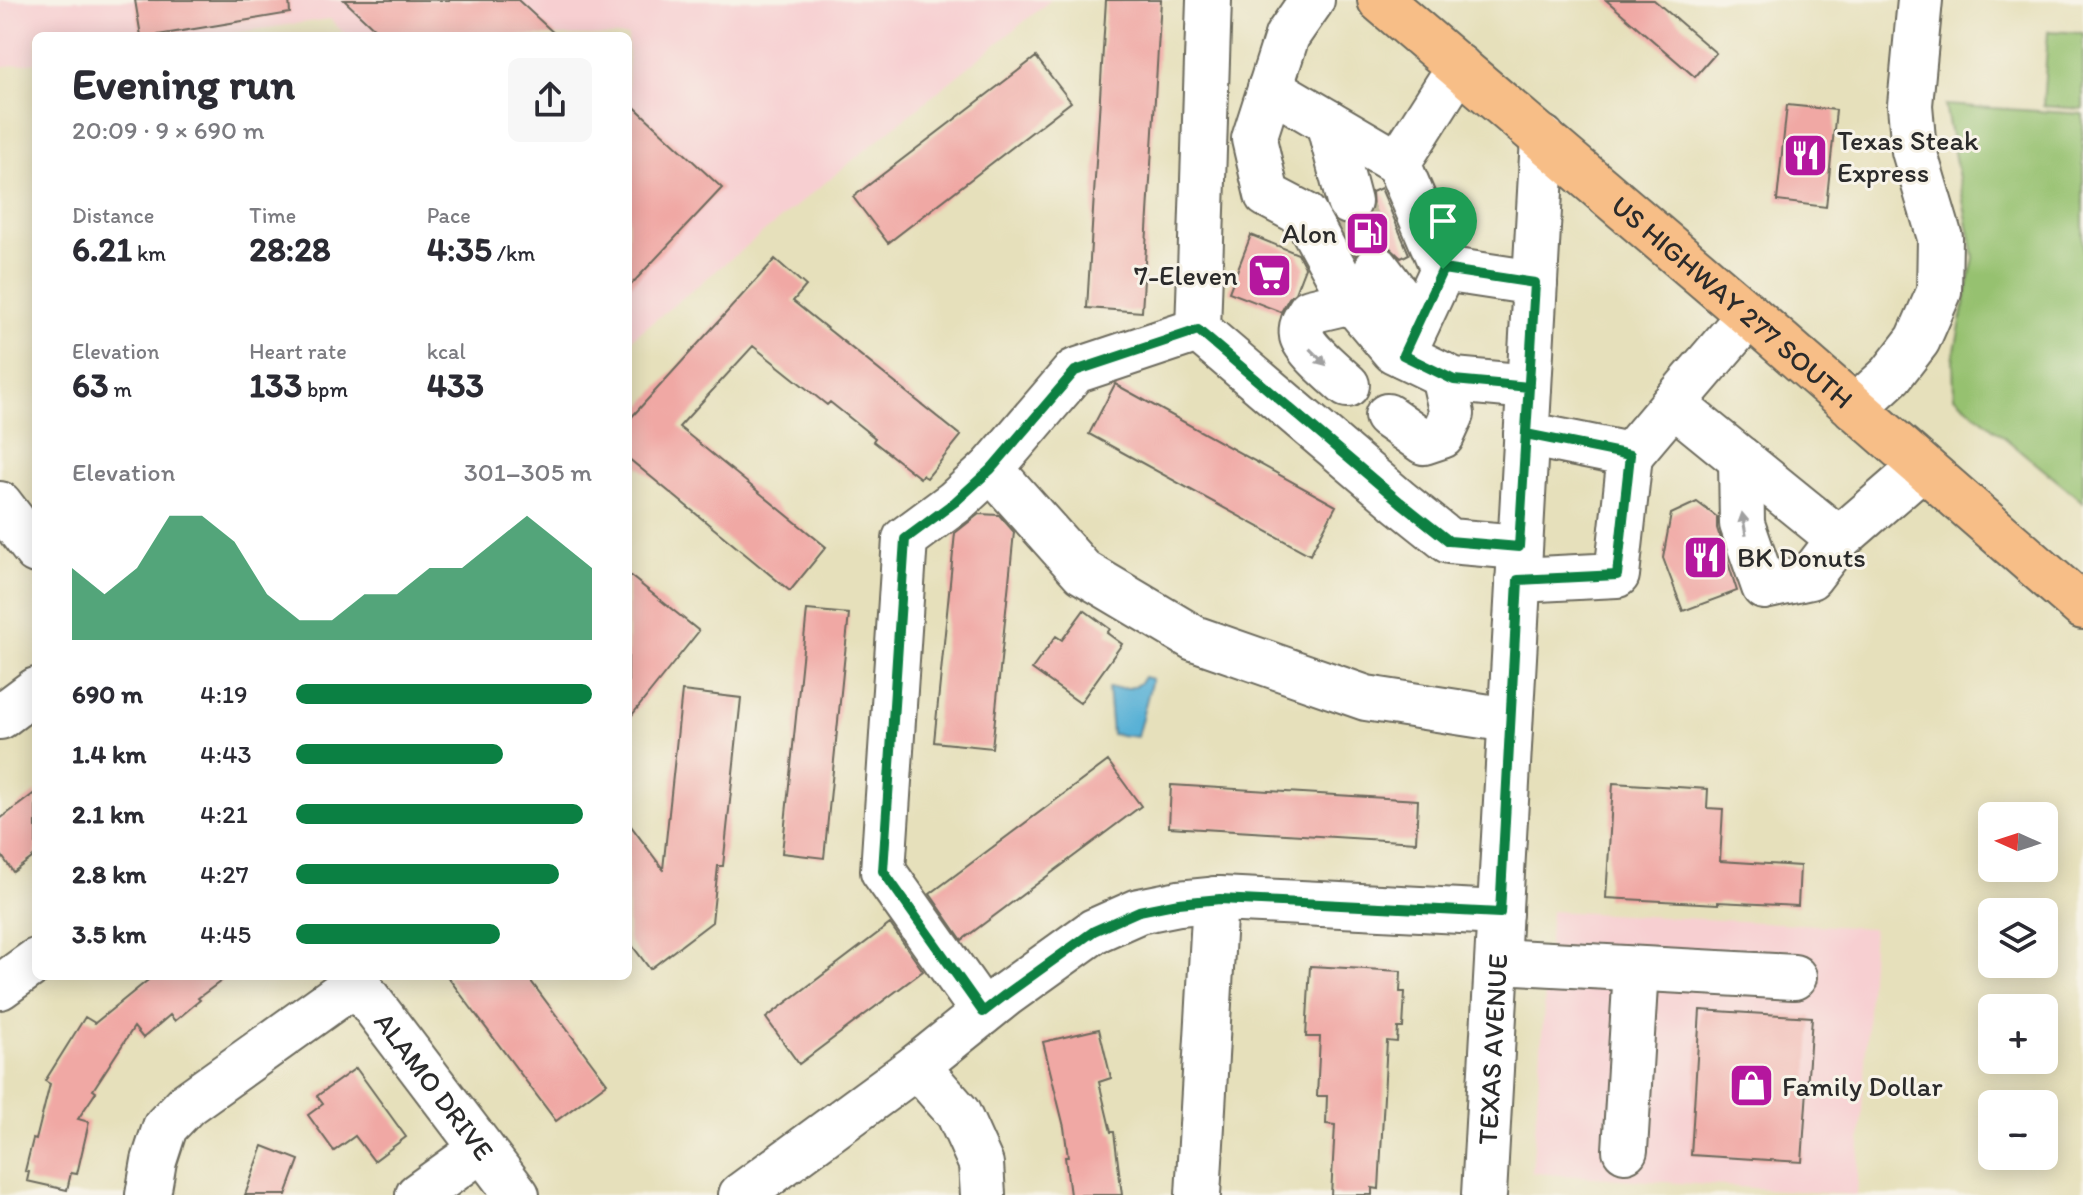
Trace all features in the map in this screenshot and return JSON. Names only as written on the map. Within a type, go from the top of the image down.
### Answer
[{"type":"highway","name":"US HIGHWAY 277 SOUTH","points":[[1380,0],[1749,315],[2083,607]]},
{"type":"street","points":[[1198,330],[1209,0]]},
{"type":"street","points":[[1270,88],[1398,163],[1443,269],[1410,338],[1394,351],[1365,285],[1305,215],[1267,195],[1254,139],[1270,88],[1287,36],[1312,0]]},
{"type":"street","points":[[1855,408],[1891,375],[1918,340],[1939,292],[1940,238],[1914,151],[1910,105],[1920,0]]},
{"type":"street","points":[[1398,163],[1459,67]]},
{"type":"street","points":[[1328,122],[1349,202]]},
{"type":"street","name":"TEXAS AVENUE","points":[[1484,1195],[1543,138]]},
{"type":"street","points":[[1443,269],[1535,283]]},
{"type":"street","points":[[1347,385],[1305,343],[1301,333],[1310,311],[1365,285]]},
{"type":"street","points":[[1198,330],[1449,541],[1518,564],[1617,575],[1630,455],[1749,315]]},
{"type":"street","points":[[983,1012],[883,871],[905,539],[955,502],[991,469],[1075,371],[1198,330]]},
{"type":"street","points":[[1410,338],[1443,375],[1454,380],[1529,387]]},
{"type":"street","points":[[1387,416],[1424,442],[1442,436],[1452,414],[1443,375]]},
{"type":"street","points":[[1673,404],[1839,539]]},
{"type":"street","points":[[1526,434],[1630,455]]},
{"type":"street","points":[[1741,459],[1742,524],[1764,587],[1810,577],[1839,539],[1922,467]]},
{"type":"street","points":[[991,469],[1083,572],[1194,638],[1366,698],[1509,720]]},
{"type":"street","points":[[0,504],[32,546]]},
{"type":"street","points":[[0,717],[32,693]]},
{"type":"street","points":[[1198,1195],[1215,899]]},
{"type":"street","points":[[741,1195],[778,1181],[1005,995],[1094,931],[1139,911],[1215,899],[1500,913]]},
{"type":"street","points":[[1498,961],[1794,977]]},
{"type":"street","points":[[0,987],[32,964]]},
{"type":"street","points":[[1625,1150],[1636,969]]},
{"type":"street","points":[[148,1195],[154,1161],[165,1127],[187,1104],[353,980]]},
{"type":"street","name":"ALAMO DRIVE","points":[[353,980],[517,1195]]},
{"type":"street","points":[[917,1066],[958,1113],[981,1164],[983,1195]]},
{"type":"street","points":[[418,1195],[482,1149]]},
{"type":"shaded area","points":[[0,0],[1051,0],[632,339],[632,32],[342,32],[330,19],[240,32],[32,32],[32,63],[0,67]]},
{"type":"shaded area","points":[[1551,911],[1873,928],[1857,1195],[1532,1173]]},
{"type":"green space","points":[[2048,31],[2083,33],[2083,109],[2043,106]]},
{"type":"green space","points":[[1945,105],[2083,114],[2083,502],[1954,396],[1953,360],[1974,257]]},
{"type":"water","points":[[1144,677],[1152,679],[1137,737],[1112,734],[1108,688],[1133,687]]},
{"type":"building","points":[[135,0],[289,0],[290,13],[176,32],[140,32]]},
{"type":"building","points":[[344,0],[518,0],[553,32],[378,32]]},
{"type":"building","points":[[1106,0],[1161,0],[1142,312],[1087,308]]},
{"type":"building","points":[[1606,0],[1654,0],[1716,53],[1695,77]]},
{"type":"building","points":[[1036,57],[1071,102],[888,243],[853,197]]},
{"type":"building","points":[[632,105],[722,188],[632,284]]},
{"type":"building","name":"Texas Steak Express","points":[[1787,105],[1836,110],[1826,207],[1777,201]]},
{"type":"building","points":[[1381,188],[1409,254],[1401,258],[1387,245],[1375,243],[1363,248],[1356,256],[1338,224],[1355,226],[1366,220],[1373,208],[1372,192]]},
{"type":"building","name":"7-Eleven","points":[[1251,235],[1298,254],[1305,267],[1295,293],[1281,312],[1229,292]]},
{"type":"building","points":[[775,259],[806,286],[793,301],[961,436],[927,478],[922,475],[920,478],[830,402],[827,405],[753,346],[679,427],[826,547],[790,591],[632,461],[632,417]]},
{"type":"building","points":[[1115,384],[1336,506],[1310,555],[1089,434]]},
{"type":"building","name":"BK Donuts","points":[[1697,502],[1717,517],[1717,528],[1737,591],[1683,611],[1663,558],[1671,514]]},
{"type":"building","points":[[979,514],[999,515],[1014,532],[992,748],[934,742],[955,533]]},
{"type":"building","points":[[632,577],[699,631],[632,715]]},
{"type":"building","points":[[807,610],[849,614],[824,858],[782,853]]},
{"type":"building","points":[[1084,610],[1110,629],[1107,633],[1122,644],[1080,703],[1032,669],[1056,636],[1062,640]]},
{"type":"building","points":[[682,691],[741,698],[723,866],[718,866],[712,922],[650,969],[632,945],[632,827],[663,869]]},
{"type":"building","points":[[1108,761],[1141,806],[962,940],[930,894]]},
{"type":"building","points":[[1613,783],[1708,789],[1707,808],[1723,809],[1720,861],[1800,866],[1798,906],[1606,898]]},
{"type":"building","points":[[1171,785],[1418,800],[1416,842],[1169,827]]},
{"type":"building","points":[[32,795],[32,858],[13,872],[0,853],[0,819]]},
{"type":"building","points":[[890,924],[923,971],[799,1064],[766,1018]]},
{"type":"building","points":[[1310,966],[1401,971],[1400,992],[1405,992],[1403,1028],[1398,1028],[1397,1042],[1387,1041],[1379,1189],[1372,1188],[1372,1195],[1331,1195],[1335,1125],[1326,1124],[1327,1096],[1317,1096],[1320,1037],[1306,1037]]},
{"type":"building","points":[[148,980],[223,980],[175,1021],[170,1015],[143,1038],[134,1027],[78,1119],[89,1122],[77,1174],[71,1173],[67,1190],[27,1181],[29,1172],[25,1171],[50,1084],[45,1081],[85,1017],[95,1023]]},
{"type":"building","points":[[450,980],[530,980],[607,1083],[556,1121]]},
{"type":"building","name":"Family Dollar","points":[[1700,1010],[1812,1017],[1802,1162],[1691,1155]]},
{"type":"building","points":[[1099,1029],[1111,1078],[1099,1082],[1111,1132],[1114,1132],[1122,1195],[1070,1195],[1064,1127],[1043,1042]]},
{"type":"building","points":[[356,1068],[406,1137],[374,1161],[355,1136],[334,1151],[308,1115],[323,1104],[317,1096]]},
{"type":"building","points":[[263,1146],[299,1160],[286,1195],[245,1195]]},
{"type":"tunnel","points":[[1349,202],[1377,268]]},
{"type":"place","name":"Texas Steak Express","points":[[1806,156]]},
{"type":"place","name":"Alon","points":[[1368,233]]},
{"type":"place","name":"7-Eleven","points":[[1269,275]]},
{"type":"place","name":"BK Donuts","points":[[1706,557]]},
{"type":"place","name":"Family Dollar","points":[[1751,1086]]},
{"type":"route","points":[[1443,269],[1403,355],[1454,380],[1529,387],[1526,434],[1630,455],[1617,575],[1518,580],[1500,913],[1220,899],[1179,903],[1139,911],[1094,931],[983,1012],[883,871],[905,539],[955,502],[991,469],[1075,371],[1198,330],[1449,541],[1519,547],[1525,452],[1529,387],[1535,283],[1443,269]]}]
